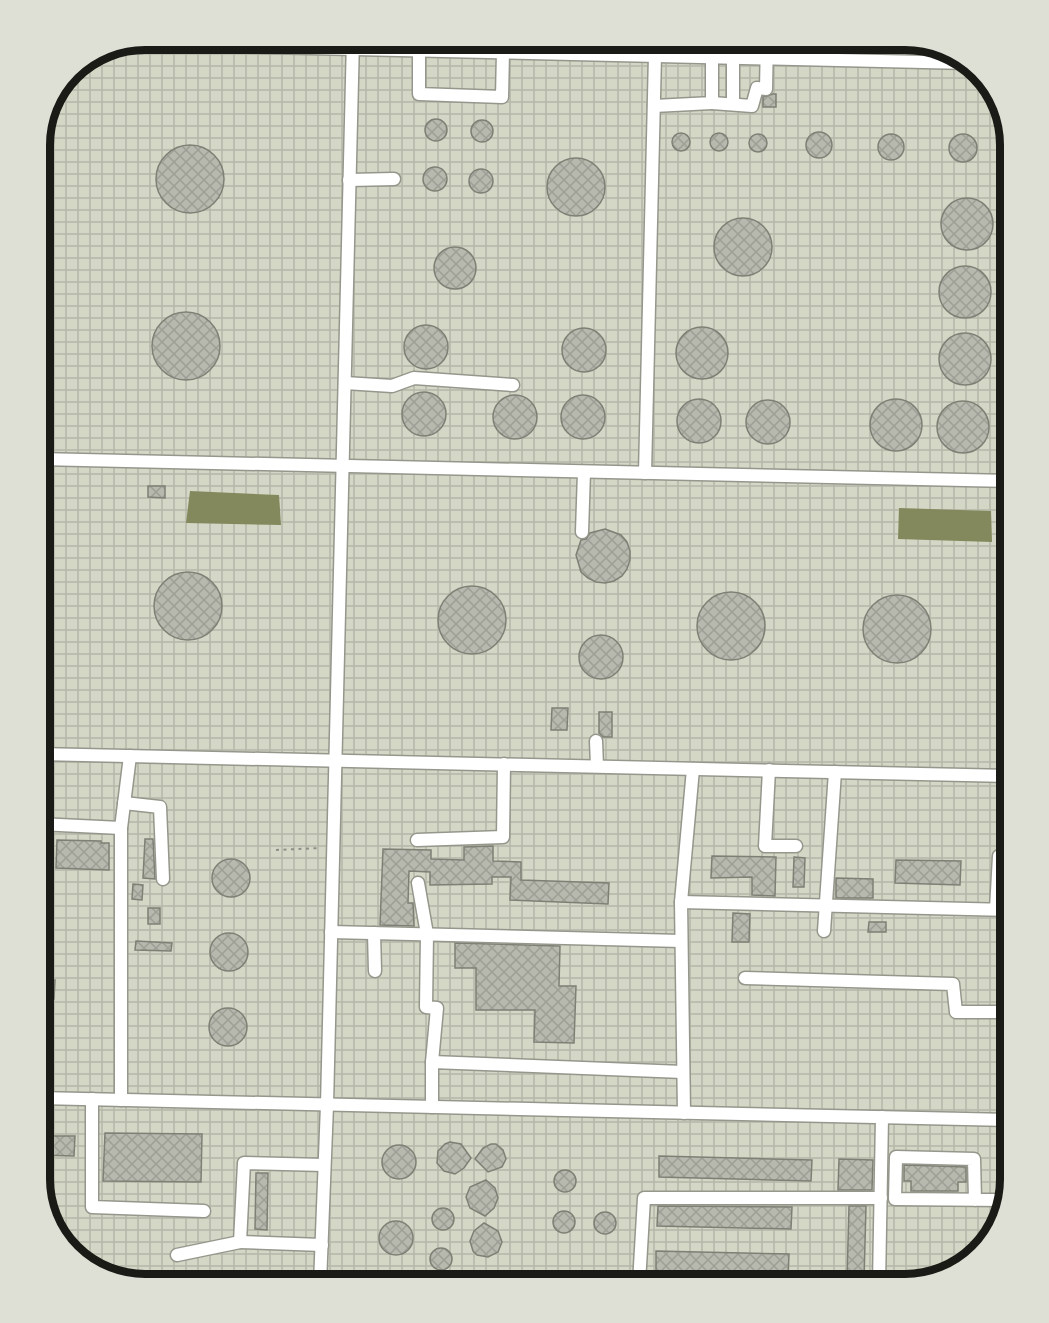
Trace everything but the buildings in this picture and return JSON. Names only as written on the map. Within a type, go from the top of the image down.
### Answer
[{"type":"lane","points":[[321,1274],[327,1105],[352,50]]},
{"type":"lane","points":[[503,52],[502,97],[419,94],[419,50],[953,63]]},
{"type":"lane","points":[[711,50],[712,103]]},
{"type":"lane","points":[[654,106],[712,103],[752,106],[757,88],[766,89],[766,50]]},
{"type":"lane","points":[[645,473],[655,55]]},
{"type":"lane","points":[[733,57],[733,104]]},
{"type":"lane","points":[[349,180],[393,179]]},
{"type":"lane","points":[[345,383],[392,386],[414,378],[513,385]]},
{"type":"lane","points":[[50,459],[1000,481]]},
{"type":"lane","points":[[582,532],[584,472]]},
{"type":"lane","points":[[596,741],[597,766]]},
{"type":"lane","points":[[50,754],[1000,776]]},
{"type":"lane","points":[[121,1100],[121,828],[130,756]]},
{"type":"lane","points":[[417,840],[503,837],[504,764]]},
{"type":"lane","points":[[684,1113],[681,902],[693,769]]},
{"type":"lane","points":[[769,770],[765,846],[796,846]]},
{"type":"lane","points":[[824,932],[835,772]]},
{"type":"lane","points":[[124,803],[160,807],[163,879]]},
{"type":"lane","points":[[50,825],[121,828]]},
{"type":"lane","points":[[996,909],[1000,856]]},
{"type":"lane","points":[[418,883],[427,934],[426,1007],[437,1008],[432,1062],[432,1107]]},
{"type":"lane","points":[[681,902],[1000,909]]},
{"type":"lane","points":[[331,932],[681,940]]},
{"type":"lane","points":[[375,933],[375,971]]},
{"type":"lane","points":[[745,978],[954,984],[956,1012],[1000,1012]]},
{"type":"lane","points":[[432,1062],[683,1072]]},
{"type":"lane","points":[[50,1098],[1000,1120]]},
{"type":"lane","points":[[92,1099],[92,1207],[204,1211]]},
{"type":"lane","points":[[879,1274],[882,1117]]},
{"type":"lane","points":[[975,1200],[974,1159],[896,1157],[895,1198],[975,1200],[997,1200]]},
{"type":"lane","points":[[240,1242],[244,1164],[324,1165]]},
{"type":"lane","points":[[640,1274],[644,1197],[881,1198]]},
{"type":"lane","points":[[177,1255],[240,1242],[322,1245]]},
{"type":"path","points":[[276,850],[333,848]]},
{"type":"shaded area","points":[[911,50],[923,51],[952,62],[972,77],[990,102],[999,132],[1000,144],[1000,1178],[999,1191],[990,1221],[967,1250],[947,1264],[917,1273],[904,1274],[144,1274],[120,1270],[97,1261],[82,1250],[66,1231],[57,1215],[50,1191],[50,138],[59,102],[69,87],[97,62],[126,51]]},
{"type":"shaded area","points":[[190,491],[279,495],[281,525],[186,523]]},
{"type":"shaded area","points":[[899,508],[991,511],[992,542],[898,539]]}]
